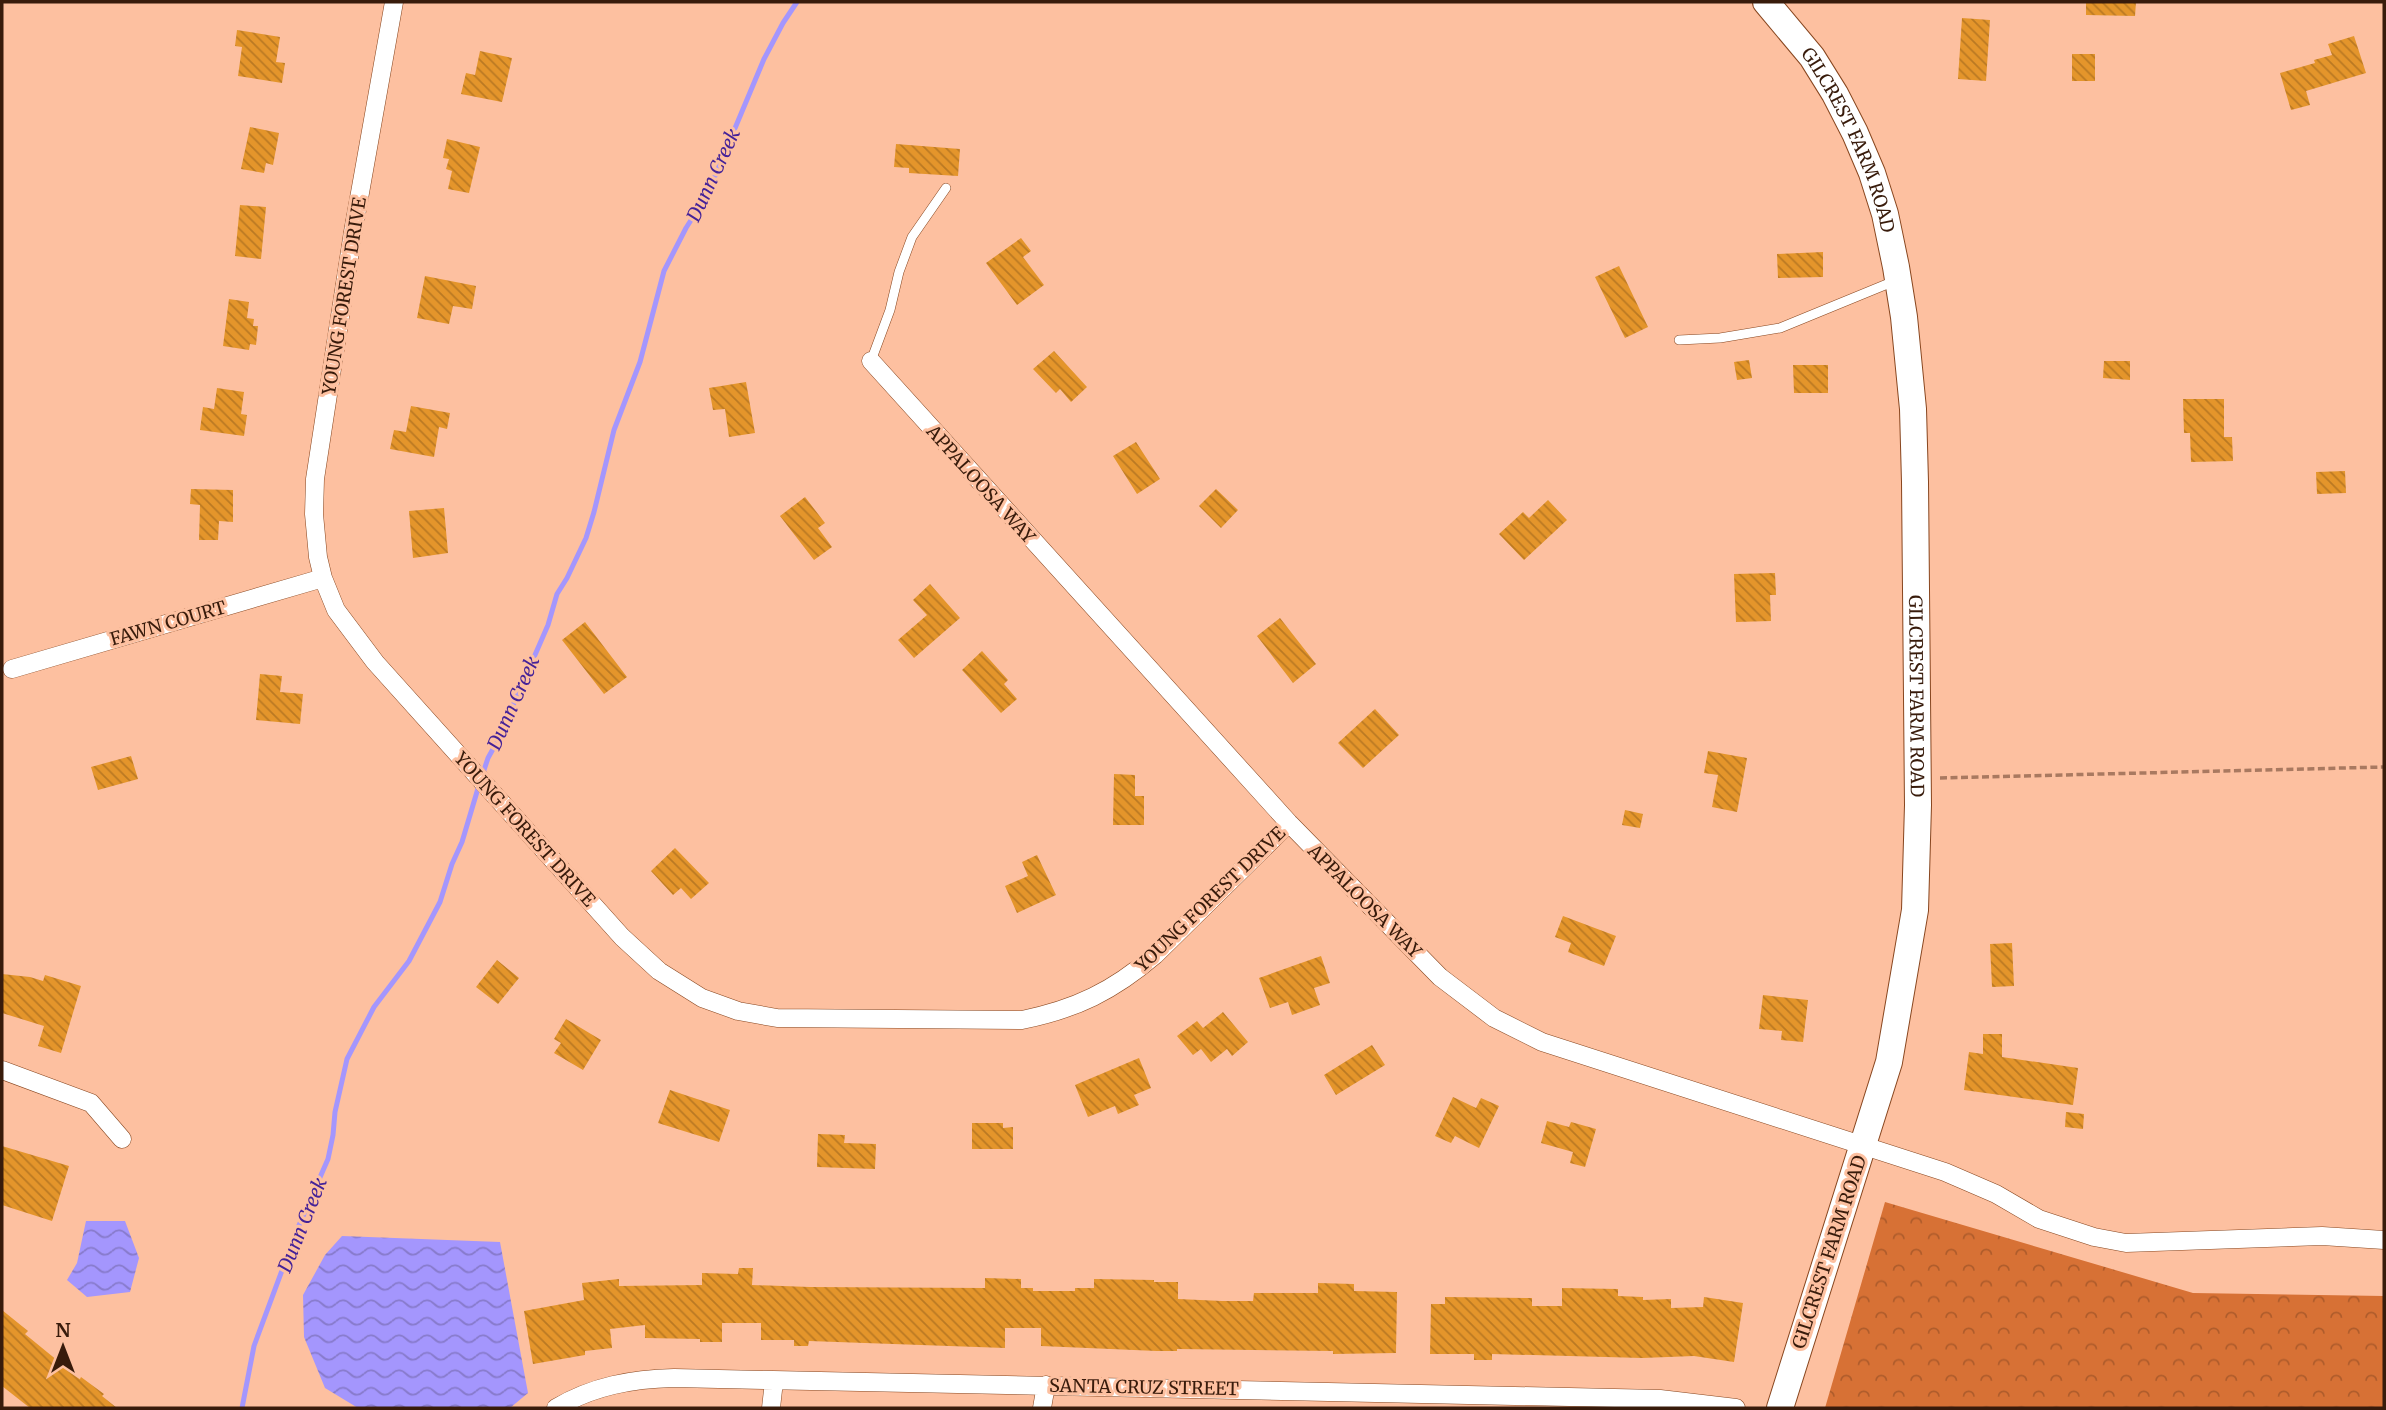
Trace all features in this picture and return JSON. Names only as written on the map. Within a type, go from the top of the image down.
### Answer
[{"type":"main road","name":"GILCREST FARM ROAD","points":[[1766,2],[1812,57],[1835,94],[1872,173],[1885,214],[1898,279],[1913,409],[1915,482],[1918,805],[1915,910],[1889,1062],[1780,1408]]},
{"type":"street","name":"YOUNG FOREST DRIVE","points":[[394,2],[353,232],[315,480],[315,525],[323,578],[336,610],[375,662],[622,937],[659,971],[702,998],[738,1011],[777,1018],[1007,1021],[1051,1014],[1080,1004],[1132,975],[1289,823]]},
{"type":"street","name":"APPALOOSA WAY","points":[[871,360],[1289,823],[1440,977],[1506,1024],[1542,1042],[1945,1172],[1984,1189],[2039,1219],[2094,1237],[2126,1243],[2322,1236],[2384,1240]]},
{"type":"street","name":"FAWN COURT","points":[[12,669],[323,578]]},
{"type":"street","points":[[2,1070],[91,1103],[122,1139]]},
{"type":"street","name":"SANTA CRUZ STREET","points":[[556,1408],[594,1389],[647,1378],[1250,1389],[1317,1401],[1587,1403],[1660,1399],[1736,1408]]},
{"type":"street","points":[[771,1408],[774,1381]]},
{"type":"street","points":[[1042,1408],[1046,1385]]},
{"type":"lane","points":[[871,360],[890,310],[899,272],[912,237],[946,188]]},
{"type":"lane","points":[[1679,340],[1720,338],[1780,328],[1898,279]]},
{"type":"path","points":[[1917,778],[2384,767]]},
{"type":"green space","points":[[1885,1202],[2193,1293],[2384,1296],[2384,1408],[1825,1408]]},
{"type":"water","points":[[86,1221],[125,1221],[139,1258],[130,1292],[87,1297],[67,1280],[77,1263]]},
{"type":"water","points":[[342,1236],[500,1242],[528,1393],[510,1408],[358,1408],[325,1388],[304,1337],[303,1295],[325,1255]]},
{"type":"building","points":[[2086,2],[2136,2],[2135,16],[2086,15]]},
{"type":"building","points":[[1962,18],[1990,20],[1986,81],[1958,79]]},
{"type":"building","points":[[237,30],[280,37],[276,62],[285,63],[282,83],[238,76],[242,47],[235,46]]},
{"type":"building","points":[[2354,36],[2366,73],[2306,91],[2310,105],[2291,110],[2280,73],[2332,55],[2328,44]]},
{"type":"building","points":[[480,51],[512,58],[502,102],[461,94],[466,73],[475,75]]},
{"type":"building","points":[[2072,54],[2095,54],[2095,81],[2072,81]]},
{"type":"building","points":[[250,127],[279,133],[273,165],[266,163],[264,173],[241,169]]},
{"type":"building","points":[[447,139],[480,147],[469,193],[448,189],[452,171],[446,169],[449,159],[443,158]]},
{"type":"building","points":[[896,144],[960,149],[958,176],[909,173],[909,168],[894,167]]},
{"type":"building","points":[[240,205],[266,207],[261,259],[235,256]]},
{"type":"building","points":[[1021,238],[1031,251],[1023,257],[1044,285],[1017,305],[986,263]]},
{"type":"building","points":[[1823,252],[1823,277],[1778,278],[1777,254]]},
{"type":"building","points":[[1619,266],[1648,327],[1625,338],[1595,277]]},
{"type":"building","points":[[425,276],[476,286],[472,309],[453,306],[449,324],[417,318]]},
{"type":"building","points":[[229,299],[249,302],[247,318],[254,319],[253,326],[258,326],[256,345],[250,344],[249,350],[223,346]]},
{"type":"building","points":[[1054,351],[1087,387],[1071,402],[1060,389],[1056,393],[1033,369]]},
{"type":"building","points":[[1749,360],[1752,378],[1737,380],[1734,362]]},
{"type":"building","points":[[2104,361],[2130,361],[2130,380],[2103,378]]},
{"type":"building","points":[[1793,365],[1828,365],[1828,393],[1794,393]]},
{"type":"building","points":[[746,382],[755,433],[729,437],[725,409],[713,410],[709,388]]},
{"type":"building","points":[[217,388],[244,392],[241,414],[247,415],[244,436],[200,430],[203,407],[214,409]]},
{"type":"building","points":[[2183,399],[2224,399],[2224,437],[2232,437],[2233,461],[2191,462],[2190,433],[2184,433]]},
{"type":"building","points":[[411,406],[450,413],[447,429],[439,427],[434,457],[390,449],[394,430],[406,432]]},
{"type":"building","points":[[1136,442],[1160,479],[1137,494],[1113,456]]},
{"type":"building","points":[[2345,471],[2346,493],[2317,494],[2316,472]]},
{"type":"building","points":[[191,489],[233,490],[233,522],[219,521],[218,540],[199,540],[200,505],[190,504]]},
{"type":"building","points":[[1216,489],[1238,510],[1221,528],[1199,506]]},
{"type":"building","points":[[805,497],[825,523],[818,528],[832,547],[814,560],[780,516]]},
{"type":"building","points":[[1548,500],[1567,520],[1524,560],[1499,534],[1523,512],[1529,518]]},
{"type":"building","points":[[444,508],[448,553],[413,558],[409,511]]},
{"type":"building","points":[[1775,573],[1776,595],[1770,595],[1771,621],[1736,622],[1734,574]]},
{"type":"building","points":[[930,584],[960,618],[914,658],[898,640],[927,615],[913,600]]},
{"type":"building","points":[[1280,618],[1316,664],[1293,683],[1257,636]]},
{"type":"building","points":[[585,622],[627,677],[604,694],[562,640]]},
{"type":"building","points":[[982,651],[1008,680],[1004,684],[1017,699],[1001,713],[962,670]]},
{"type":"building","points":[[260,674],[282,676],[280,692],[303,694],[300,724],[256,720]]},
{"type":"building","points":[[1375,709],[1399,735],[1363,768],[1338,743]]},
{"type":"building","points":[[1708,751],[1747,758],[1737,812],[1712,807],[1718,775],[1704,773]]},
{"type":"building","points":[[131,756],[138,779],[98,790],[91,767]]},
{"type":"building","points":[[1114,774],[1135,775],[1135,796],[1144,796],[1144,825],[1113,825]]},
{"type":"building","points":[[1625,810],[1643,814],[1640,828],[1622,825]]},
{"type":"building","points":[[675,848],[709,883],[691,899],[681,888],[673,895],[651,871]]},
{"type":"building","points":[[1037,855],[1056,895],[1017,913],[1005,886],[1028,876],[1022,862]]},
{"type":"building","points":[[1563,916],[1616,936],[1604,966],[1568,952],[1571,943],[1555,937]]},
{"type":"building","points":[[2012,943],[2014,986],[1992,987],[1990,944]]},
{"type":"building","points":[[1321,956],[1330,983],[1314,988],[1320,1005],[1292,1015],[1288,1002],[1270,1008],[1259,978]]},
{"type":"building","points":[[497,960],[519,978],[498,1004],[476,987]]},
{"type":"building","points":[[2,974],[43,981],[45,975],[81,986],[61,1053],[38,1046],[44,1026],[2,1013]]},
{"type":"building","points":[[1763,995],[1808,1000],[1803,1042],[1781,1040],[1782,1031],[1759,1029]]},
{"type":"building","points":[[1223,1012],[1248,1042],[1232,1056],[1227,1049],[1211,1062],[1201,1049],[1193,1055],[1177,1036],[1197,1021],[1203,1028]]},
{"type":"building","points":[[566,1019],[601,1040],[583,1070],[554,1053],[561,1043],[554,1039]]},
{"type":"building","points":[[1983,1034],[2002,1034],[2002,1057],[2078,1068],[2073,1105],[1964,1090],[1969,1052],[1983,1054]]},
{"type":"building","points":[[1372,1045],[1385,1065],[1336,1095],[1324,1075]]},
{"type":"building","points":[[1139,1058],[1151,1088],[1134,1095],[1139,1105],[1118,1114],[1115,1106],[1088,1117],[1075,1085]]},
{"type":"building","points":[[670,1090],[730,1110],[719,1142],[658,1123]]},
{"type":"building","points":[[1453,1097],[1476,1108],[1481,1098],[1499,1106],[1479,1148],[1455,1136],[1451,1143],[1435,1136]]},
{"type":"building","points":[[2066,1112],[2084,1114],[2083,1129],[2065,1127]]},
{"type":"building","points":[[1547,1121],[1569,1127],[1571,1122],[1596,1129],[1585,1167],[1570,1163],[1573,1152],[1541,1143]]},
{"type":"building","points":[[972,1123],[1003,1123],[1003,1128],[1013,1127],[1013,1149],[972,1149]]},
{"type":"building","points":[[818,1134],[845,1135],[844,1143],[876,1144],[875,1169],[817,1167]]},
{"type":"building","points":[[2,1146],[69,1166],[52,1221],[2,1205]]},
{"type":"building","points":[[739,1268],[753,1268],[752,1285],[810,1287],[985,1288],[985,1278],[1021,1279],[1021,1288],[1033,1288],[1033,1291],[1075,1291],[1075,1288],[1094,1288],[1094,1279],[1154,1280],[1178,1282],[1178,1299],[1222,1301],[1253,1301],[1254,1293],[1318,1293],[1318,1283],[1354,1284],[1354,1291],[1397,1292],[1396,1353],[1333,1354],[1333,1351],[1177,1349],[1157,1351],[1041,1346],[1041,1328],[1005,1328],[1005,1348],[809,1341],[808,1346],[794,1346],[794,1340],[761,1340],[761,1323],[722,1323],[722,1342],[645,1338],[645,1325],[610,1329],[612,1348],[585,1351],[585,1355],[533,1364],[524,1311],[584,1300],[582,1283],[619,1279],[619,1286],[702,1285],[702,1273],[738,1274]]},
{"type":"building","points":[[1562,1288],[1618,1289],[1618,1296],[1643,1297],[1643,1300],[1671,1299],[1671,1308],[1703,1307],[1704,1297],[1743,1303],[1734,1362],[1694,1356],[1642,1358],[1492,1354],[1492,1360],[1474,1360],[1474,1354],[1430,1354],[1431,1304],[1445,1304],[1445,1297],[1532,1298],[1532,1306],[1562,1306]]},
{"type":"building","points":[[2,1310],[28,1331],[25,1334],[80,1379],[81,1377],[104,1394],[102,1396],[117,1408],[30,1408],[2,1386]]},
{"type":"waterway","name":"Dunn Creek","points":[[482,776],[548,625],[557,594],[586,538],[614,430],[640,362],[664,271],[707,195],[764,59],[797,2]]},
{"type":"waterway","name":"Dunn Creek","points":[[242,1408],[254,1346],[297,1230],[328,1159],[347,1059],[374,1007],[409,961],[440,902],[479,785]]}]
